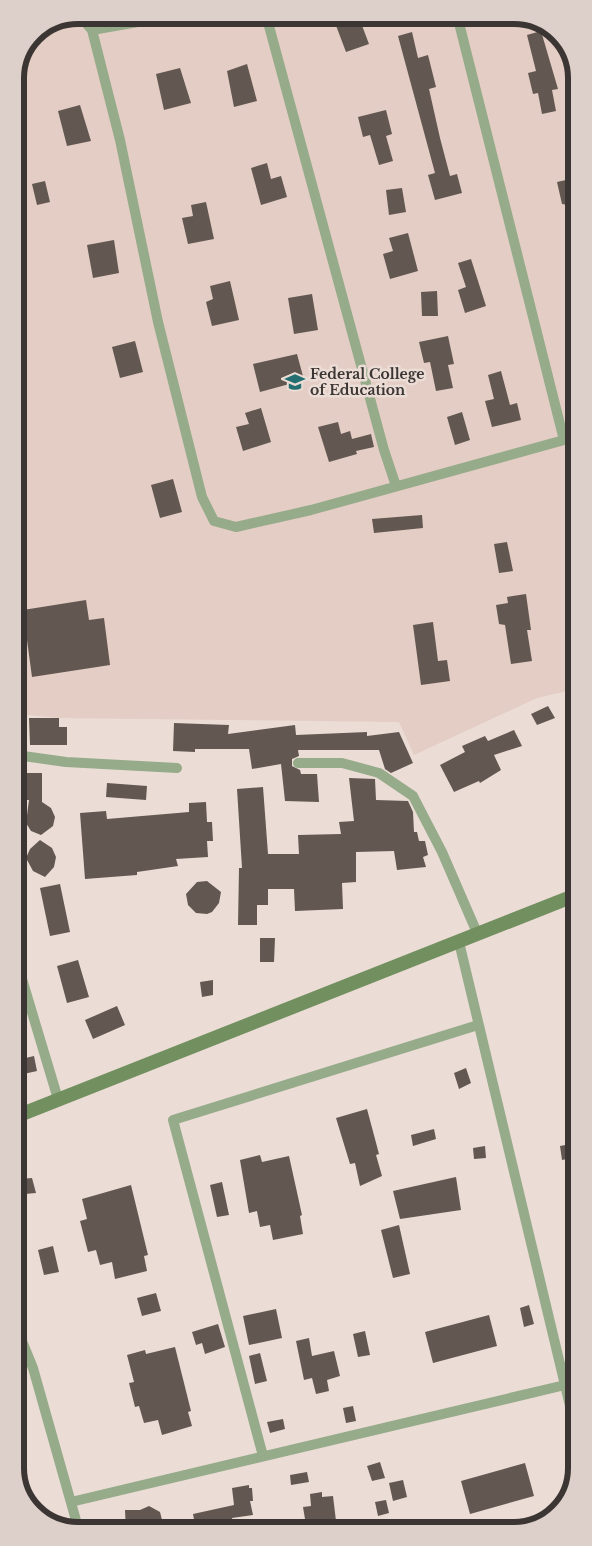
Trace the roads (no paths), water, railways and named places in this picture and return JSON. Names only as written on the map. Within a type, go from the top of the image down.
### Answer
[{"type":"main road","points":[[24,1113],[568,899]]},
{"type":"street","points":[[87,24],[92,30],[120,140],[160,331],[202,496],[214,520],[236,527],[311,510],[568,439]]},
{"type":"street","points":[[92,30],[126,24]]},
{"type":"street","points":[[268,24],[384,450],[396,486]]},
{"type":"street","points":[[458,24],[564,440]]},
{"type":"street","points":[[24,756],[74,762],[177,768]]},
{"type":"street","points":[[298,763],[342,762],[379,773],[413,796],[442,852],[478,934]]},
{"type":"street","points":[[459,942],[568,1398]]},
{"type":"street","points":[[24,986],[58,1099]]},
{"type":"street","points":[[264,1456],[173,1120],[478,1025]]},
{"type":"street","points":[[24,1347],[33,1368],[77,1522]]},
{"type":"street","points":[[71,1502],[565,1385]]},
{"type":"place","name":"Federal College of Education","points":[[295,382]]}]
